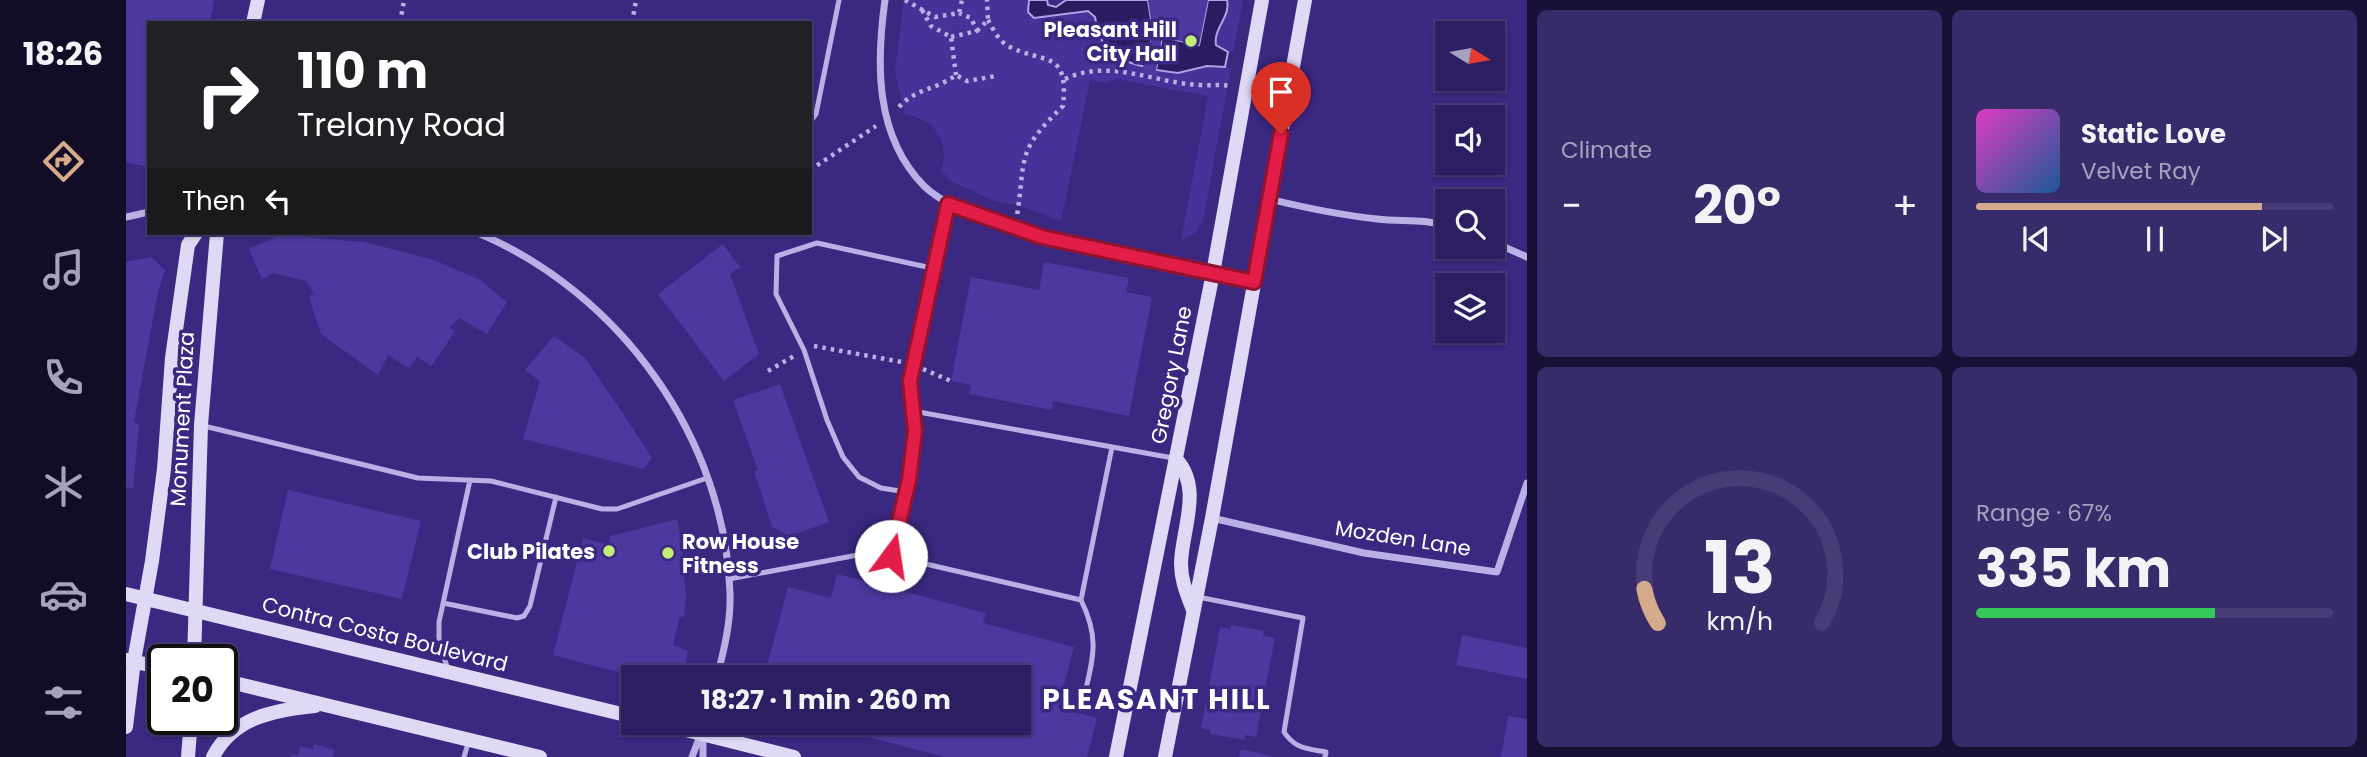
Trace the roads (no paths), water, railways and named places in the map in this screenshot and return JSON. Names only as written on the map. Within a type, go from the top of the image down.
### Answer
[{"type":"main road","points":[[253,21],[258,0]]},
{"type":"main road","name":"Gregory Lane","points":[[1116,757],[1213,273],[1262,0]]},
{"type":"main road","points":[[1166,757],[1305,0]]},
{"type":"main road","name":"Monument Plaza","points":[[126,727],[130,660],[145,599],[164,469],[172,358],[188,245],[195,235]]},
{"type":"main road","name":"Monument Plaza","points":[[194,644],[201,425],[217,235]]},
{"type":"main road","points":[[1177,459],[1185,468],[1190,504],[1181,563],[1183,586],[1195,603]]},
{"type":"main road","name":"Contra Costa Boulevard","points":[[126,594],[194,608],[621,714]]},
{"type":"main road","points":[[238,684],[540,757]]},
{"type":"main road","points":[[213,757],[219,745],[237,728],[256,717],[280,709],[327,705]]},
{"type":"main road","points":[[188,757],[190,735]]},
{"type":"main road","points":[[726,735],[794,757]]},
{"type":"street","points":[[885,0],[878,69],[890,130],[904,159],[924,186],[948,204],[1015,228],[1254,282]]},
{"type":"street","points":[[1269,199],[1332,214],[1435,222]]},
{"type":"street","points":[[126,216],[147,212]]},
{"type":"street","points":[[482,235],[551,274],[586,300],[627,340],[660,382],[689,430],[707,478],[727,548],[729,579],[726,642],[720,665]]},
{"type":"street","points":[[1505,247],[1527,257]]},
{"type":"street","name":"Mozden Lane","points":[[1212,518],[1364,553],[1497,572],[1527,482]]},
{"type":"street","points":[[692,757],[701,735]]},
{"type":"street","points":[[703,757],[704,735]]},
{"type":"lane","points":[[812,119],[816,114],[839,0]]},
{"type":"lane","points":[[891,556],[906,492],[915,431],[910,381],[948,204]]},
{"type":"lane","points":[[906,492],[881,488],[859,477],[843,457],[827,420],[804,350],[776,294],[777,256],[817,243],[936,269]]},
{"type":"lane","points":[[913,411],[1177,459]]},
{"type":"lane","points":[[201,425],[418,478],[491,481],[602,509],[617,509],[707,478]]},
{"type":"lane","points":[[1085,693],[1095,652],[1092,622],[1081,600],[1112,447]]},
{"type":"lane","points":[[449,672],[439,645],[443,603],[470,480]]},
{"type":"lane","points":[[443,603],[517,618],[524,616],[530,606],[556,497]]},
{"type":"lane","points":[[729,579],[874,552],[1081,600]]},
{"type":"lane","points":[[1195,603],[1303,618],[1284,732],[1290,742],[1298,747],[1326,752],[1325,757]]},
{"type":"lane","points":[[464,757],[469,740]]},
{"type":"place","name":"Pleasant Hill City Hall","points":[[1191,41]]},
{"type":"place","name":"Club Pilates","points":[[609,551]]},
{"type":"place","name":"Row House Fitness","points":[[668,553]]},
{"type":"district","name":"PLEASANT HILL","points":[[1157,699]]}]
